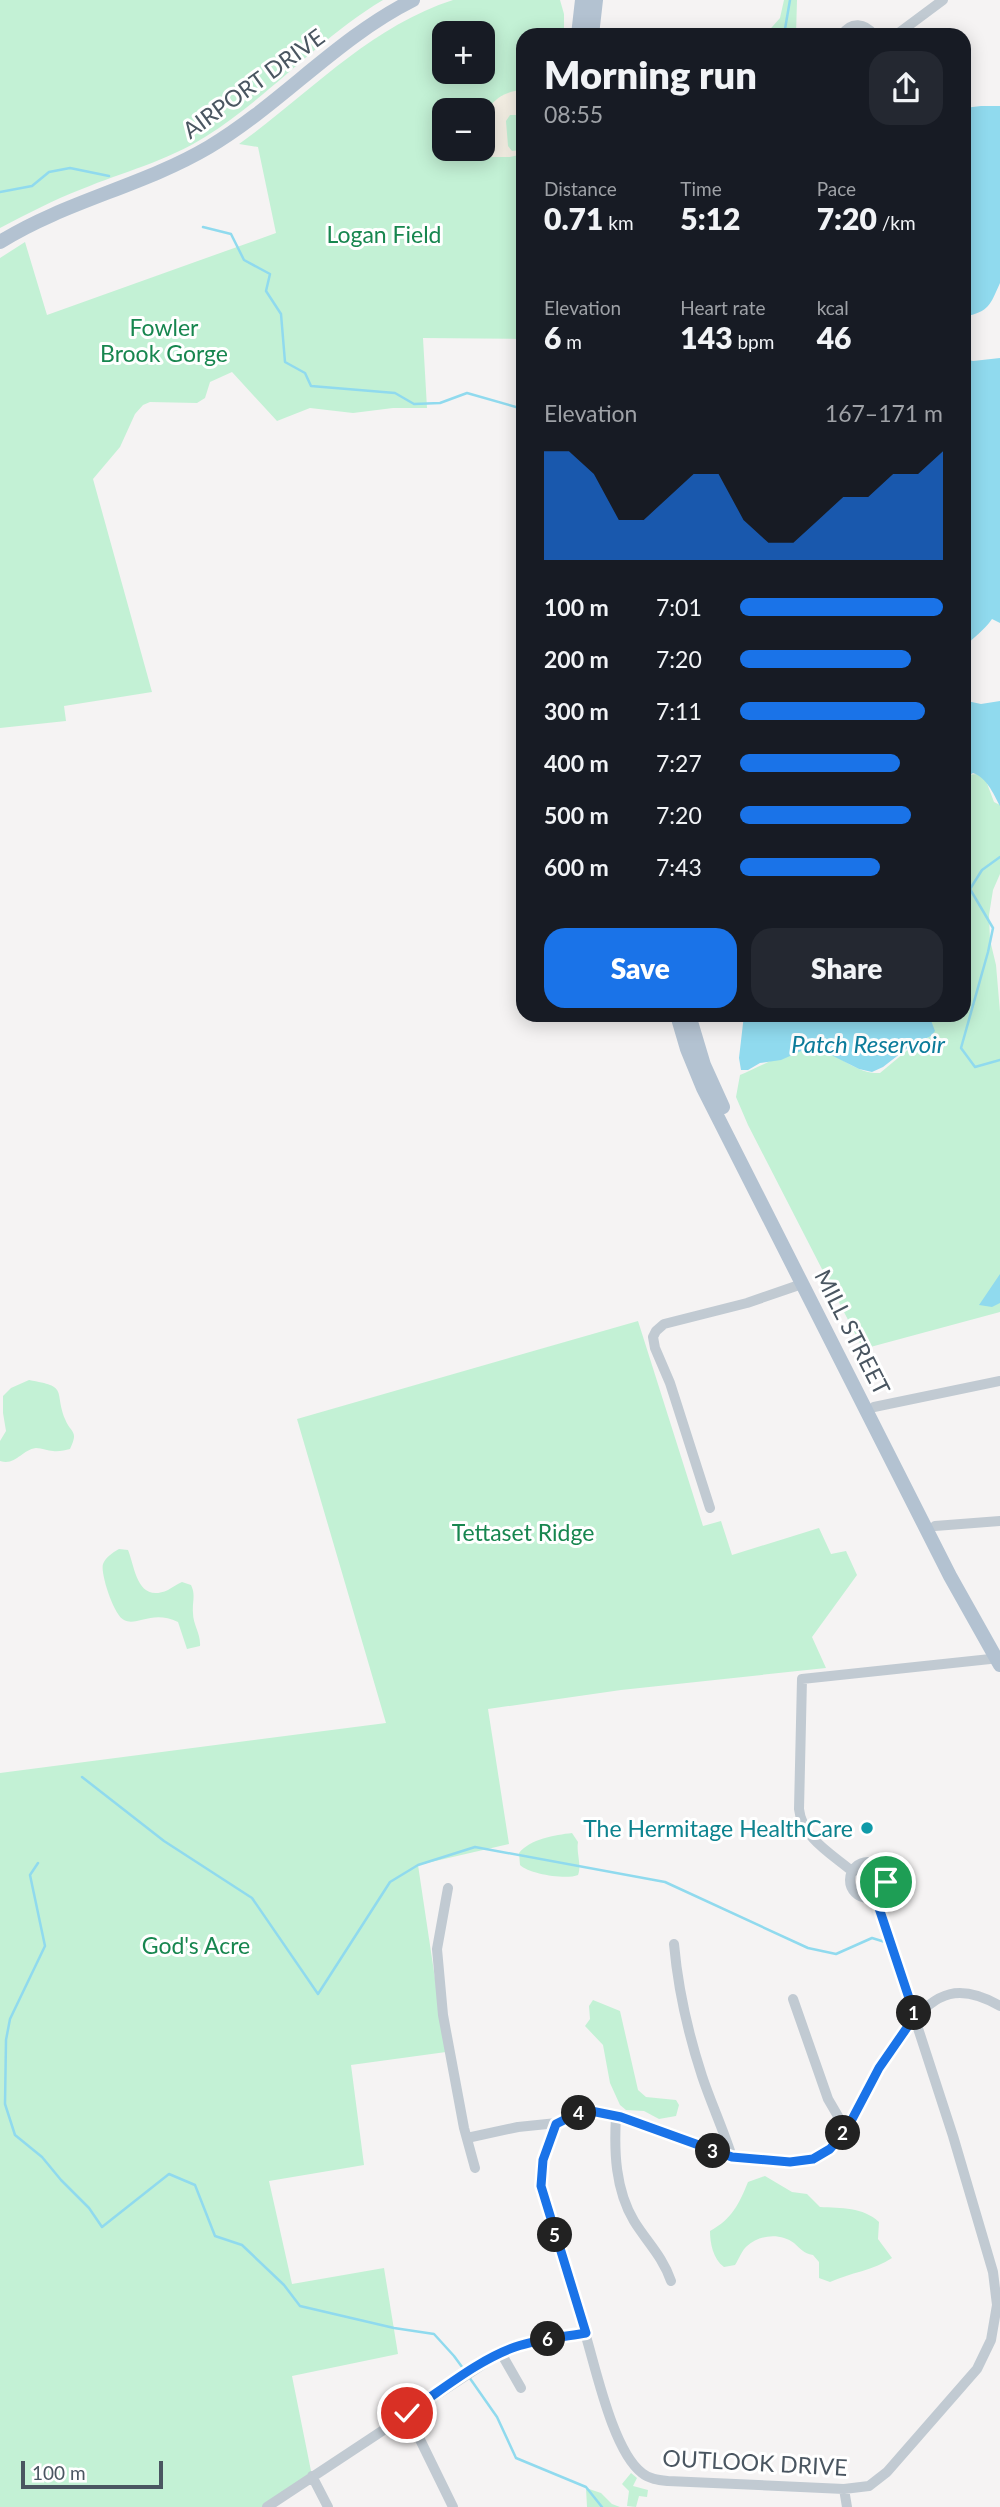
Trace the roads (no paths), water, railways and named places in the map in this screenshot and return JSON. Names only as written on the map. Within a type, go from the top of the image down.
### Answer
[{"type":"main road","name":"AIRPORT DRIVE","points":[[0,242],[24,227],[60,211],[162,172],[212,145],[266,107],[352,37],[377,19],[413,0]]},
{"type":"main road","points":[[593,28],[596,0]]},
{"type":"main road","points":[[578,4],[579,28]]},
{"type":"main road","name":"MILL STREET","points":[[679,1022],[703,1088],[950,1576],[999,1656]]},
{"type":"main road","name":"MILL STREET","points":[[691,1022],[704,1065],[723,1108],[999,1656]]},
{"type":"street","points":[[905,28],[943,0]]},
{"type":"street","points":[[848,28],[856,24],[868,28]]},
{"type":"street","points":[[710,1508],[670,1383],[654,1348],[653,1337],[664,1324],[747,1303],[802,1284]]},
{"type":"street","points":[[874,1407],[1000,1381]]},
{"type":"street","points":[[935,1526],[1000,1521]]},
{"type":"street","points":[[853,1871],[810,1837],[801,1822],[802,1679],[985,1660],[999,1656]]},
{"type":"street","points":[[866,1863],[881,1868],[886,1882],[881,1892],[875,1896],[863,1897],[855,1892],[851,1884],[853,1871],[866,1863]]},
{"type":"street","points":[[448,1888],[437,1949],[443,2015],[475,2168]]},
{"type":"street","name":"OUTLOOK DRIVE","points":[[557,2123],[552,2130],[543,2160],[541,2186],[620,2443],[633,2464],[646,2476],[668,2481],[844,2489],[869,2486],[887,2472],[977,2369],[991,2340],[997,2314],[990,2263],[953,2136],[875,1896]]},
{"type":"street","points":[[674,1944],[688,2029],[702,2077],[732,2157]]},
{"type":"street","points":[[467,2138],[518,2127],[557,2123],[584,2111],[615,2116],[732,2157],[790,2162],[805,2160],[830,2149],[846,2130],[879,2068],[915,2016],[932,2001],[954,1994],[978,1995],[1000,2006]]},
{"type":"street","points":[[793,1998],[828,2099],[846,2130]]},
{"type":"street","points":[[615,2116],[616,2163],[624,2196],[635,2222],[661,2257],[671,2281]]},
{"type":"street","points":[[267,2507],[501,2353],[530,2343],[586,2333]]},
{"type":"street","points":[[501,2353],[522,2388]]},
{"type":"street","points":[[407,2413],[453,2507]]},
{"type":"street","points":[[312,2476],[328,2507]]},
{"type":"street","points":[[844,2489],[847,2507]]},
{"type":"water","points":[[1000,106],[1000,283],[988,306],[971,315],[971,107]]},
{"type":"water","points":[[1000,358],[1000,623],[992,619],[971,641],[971,361]]},
{"type":"water","points":[[1000,701],[1000,806],[989,786],[971,774],[971,702],[981,704]]},
{"type":"water","name":"Patch Reservoir","points":[[743,1022],[932,1022],[935,1031],[872,1072],[859,1069],[817,1048],[808,1048],[781,1060],[760,1063],[748,1070],[741,1070],[739,1058]]},
{"type":"water","points":[[1000,1274],[1000,1303],[992,1307],[979,1305]]},
{"type":"waterway","points":[[785,28],[790,0]]},
{"type":"waterway","points":[[0,192],[32,186],[49,172],[70,168],[109,176]]},
{"type":"waterway","points":[[203,227],[231,234],[244,260],[270,274],[266,291],[281,314],[285,362],[305,373],[311,386],[395,393],[414,404],[440,403],[467,393],[516,407]]},
{"type":"waterway","points":[[971,887],[982,870],[1000,857]]},
{"type":"waterway","points":[[971,891],[993,928],[971,1012]]},
{"type":"waterway","points":[[968,1022],[961,1048],[975,1067],[1000,1060]]},
{"type":"waterway","points":[[82,1777],[164,1841],[252,1898],[318,1994],[390,1882],[418,1865],[475,1847],[665,1882],[808,1948],[836,1954],[872,1938],[885,1942]]},
{"type":"waterway","points":[[38,1863],[30,1875],[45,1946],[10,2019],[6,2040],[5,2104],[15,2135],[42,2157],[89,2208],[102,2227],[169,2174],[195,2185],[215,2236],[242,2245],[284,2285],[300,2306],[394,2328],[434,2334],[465,2371]]},
{"type":"waterway","points":[[469,2377],[497,2417],[516,2458],[586,2487],[602,2507]]},
{"type":"place","name":"The Hermitage HealthCare","points":[[867,1828]]},
{"type":"park label","name":"Logan Field","points":[[384,234]]},
{"type":"park label","name":"Fowler Brook Gorge","points":[[164,340]]},
{"type":"park label","name":"Tettaset Ridge","points":[[523,1532]]},
{"type":"park label","name":"God's Acre","points":[[196,1945]]}]
